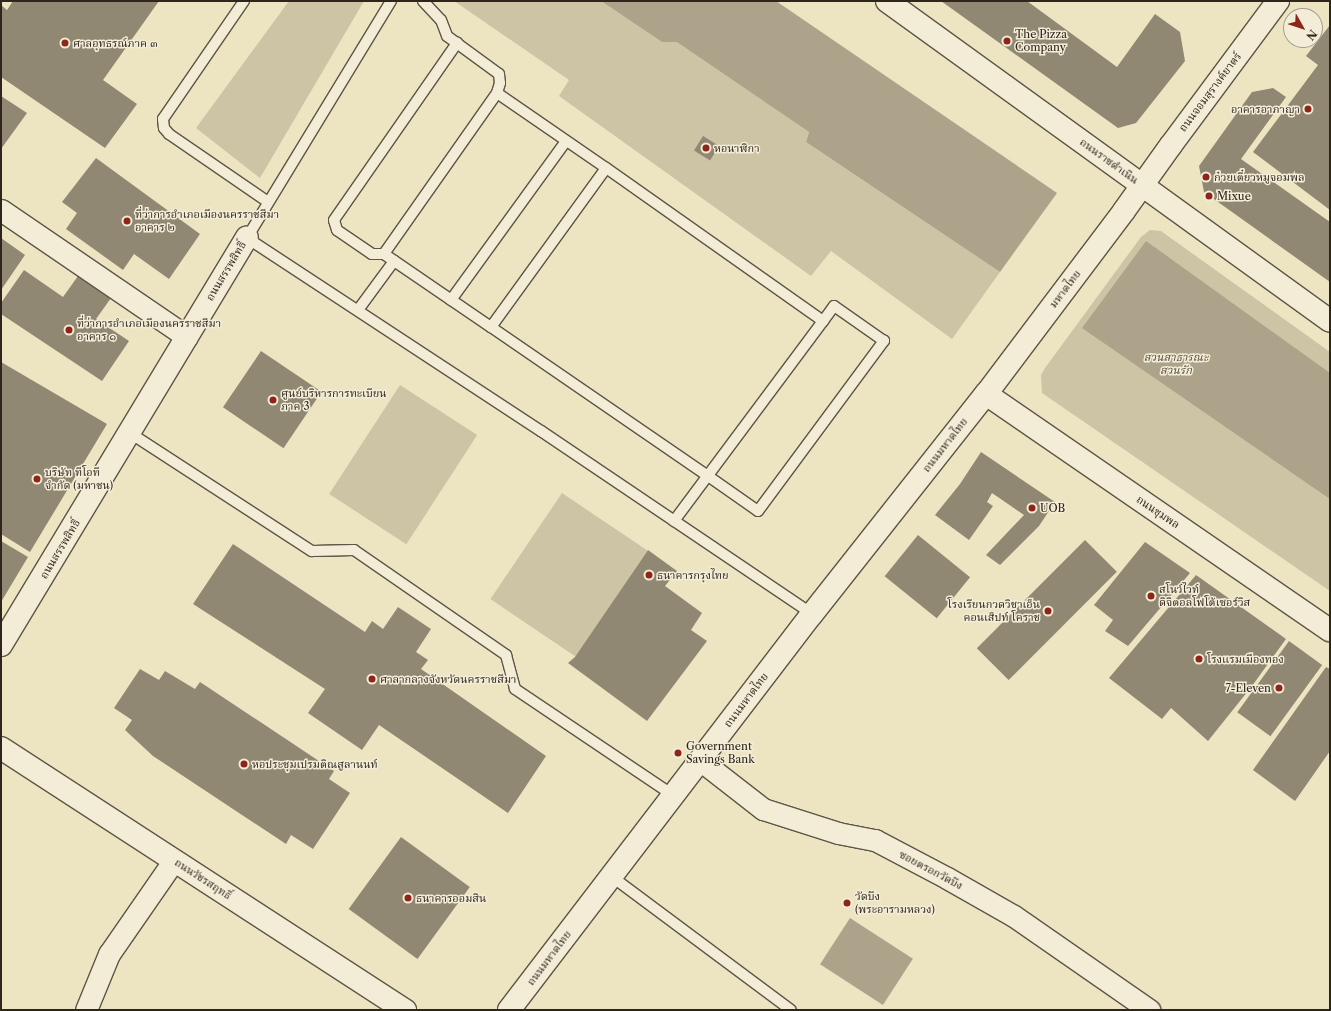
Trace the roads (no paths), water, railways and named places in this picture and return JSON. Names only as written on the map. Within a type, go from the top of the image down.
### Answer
[{"type":"street","name":"ถนนราชดำเนิน","points":[[887,1],[1330,320]]},
{"type":"street","name":"ถนนจอมสุรางค์ยาตร์","points":[[1142,184],[1278,1]]},
{"type":"street","name":"มหาดไทย","points":[[986,394],[1142,184]]},
{"type":"street","points":[[1,210],[187,337]]},
{"type":"street","name":"ถนนสรรพสิทธิ์","points":[[1,645],[247,238]]},
{"type":"street","name":"ถนนมหาดไทย","points":[[509,1010],[812,614],[986,394]]},
{"type":"street","name":"ถนนชุมพล","points":[[986,394],[1330,630]]},
{"type":"street","name":"ถนนวัชรสฤทธิ์","points":[[1,748],[405,1010]]},
{"type":"street","name":"ซอยตรอกวัดบึง","points":[[700,760],[763,809],[838,833],[875,840],[947,878],[1014,916],[1149,1010]]},
{"type":"street","points":[[86,1010],[109,954],[174,860]]},
{"type":"lane","points":[[244,1],[163,119],[164,128],[169,134],[268,202]]},
{"type":"lane","name":"ถนนสรรพสิทธิ์","points":[[247,238],[391,1]]},
{"type":"lane","points":[[384,254],[497,93],[500,83],[499,74],[446,36],[441,20],[423,1]]},
{"type":"lane","points":[[456,43],[334,220],[337,230],[372,254],[384,254],[708,476],[758,511],[884,341],[834,306],[708,476],[674,521]]},
{"type":"lane","points":[[497,93],[823,321]]},
{"type":"lane","points":[[451,300],[566,141]]},
{"type":"lane","points":[[491,327],[606,168]]},
{"type":"lane","points":[[247,238],[358,310],[812,614]]},
{"type":"lane","points":[[358,310],[394,261]]},
{"type":"lane","points":[[130,433],[312,551],[354,550],[506,656],[515,689],[673,795]]},
{"type":"lane","points":[[611,876],[791,1010]]},
{"type":"place","name":"The Pizza Company","points":[[1007,41]]},
{"type":"place","name":"ศาลอุทธรณ์ภาค ๓","points":[[65,43]]},
{"type":"place","name":"อาคารอาภาญา","points":[[1308,109]]},
{"type":"place","name":"หอนาฬิกา","points":[[706,148]]},
{"type":"place","name":"ก๋วยเตี๋ยวหมูจอมพล","points":[[1206,177]]},
{"type":"place","name":"Mixue","points":[[1209,196]]},
{"type":"place","name":"ที่ว่าการอำเภอเมืองนครราชสีมา อาคาร ๒","points":[[127,221]]},
{"type":"place","name":"ที่ว่าการอำเภอเมืองนครราชสีมา อาคาร ๑","points":[[69,330]]},
{"type":"place","name":"ศูนย์บริหารการทะเบียน ภาค 3","points":[[273,400]]},
{"type":"place","name":"บริษัท ทีโอที จำกัด (มหาชน)","points":[[37,479]]},
{"type":"place","name":"UOB","points":[[1032,508]]},
{"type":"place","name":"ธนาคารกรุงไทย","points":[[649,575]]},
{"type":"place","name":"สโนว์ไวท์ ดิจิตอลโฟโต้เซอร์วิส","points":[[1151,596]]},
{"type":"place","name":"โรงเรียนกวดวิชาเอ็น คอนเส็ปท์ โคราช","points":[[1048,611]]},
{"type":"place","name":"โรงแรมเมืองทอง","points":[[1199,659]]},
{"type":"place","name":"ศาลากลางจังหวัดนครราชสีมา","points":[[372,679]]},
{"type":"place","name":"7-Eleven","points":[[1279,688]]},
{"type":"place","name":"Government Savings Bank","points":[[678,753]]},
{"type":"place","name":"หอประชุมเปรมติณสูลานนท์","points":[[244,764]]},
{"type":"place","name":"ธนาคารออมสิน","points":[[408,898]]},
{"type":"place","name":"วัดบึง (พระอารามหลวง)","points":[[847,903]]},
{"type":"park label","name":"สวนสาธารณะ สวนรัก","points":[[1176,364]]}]
